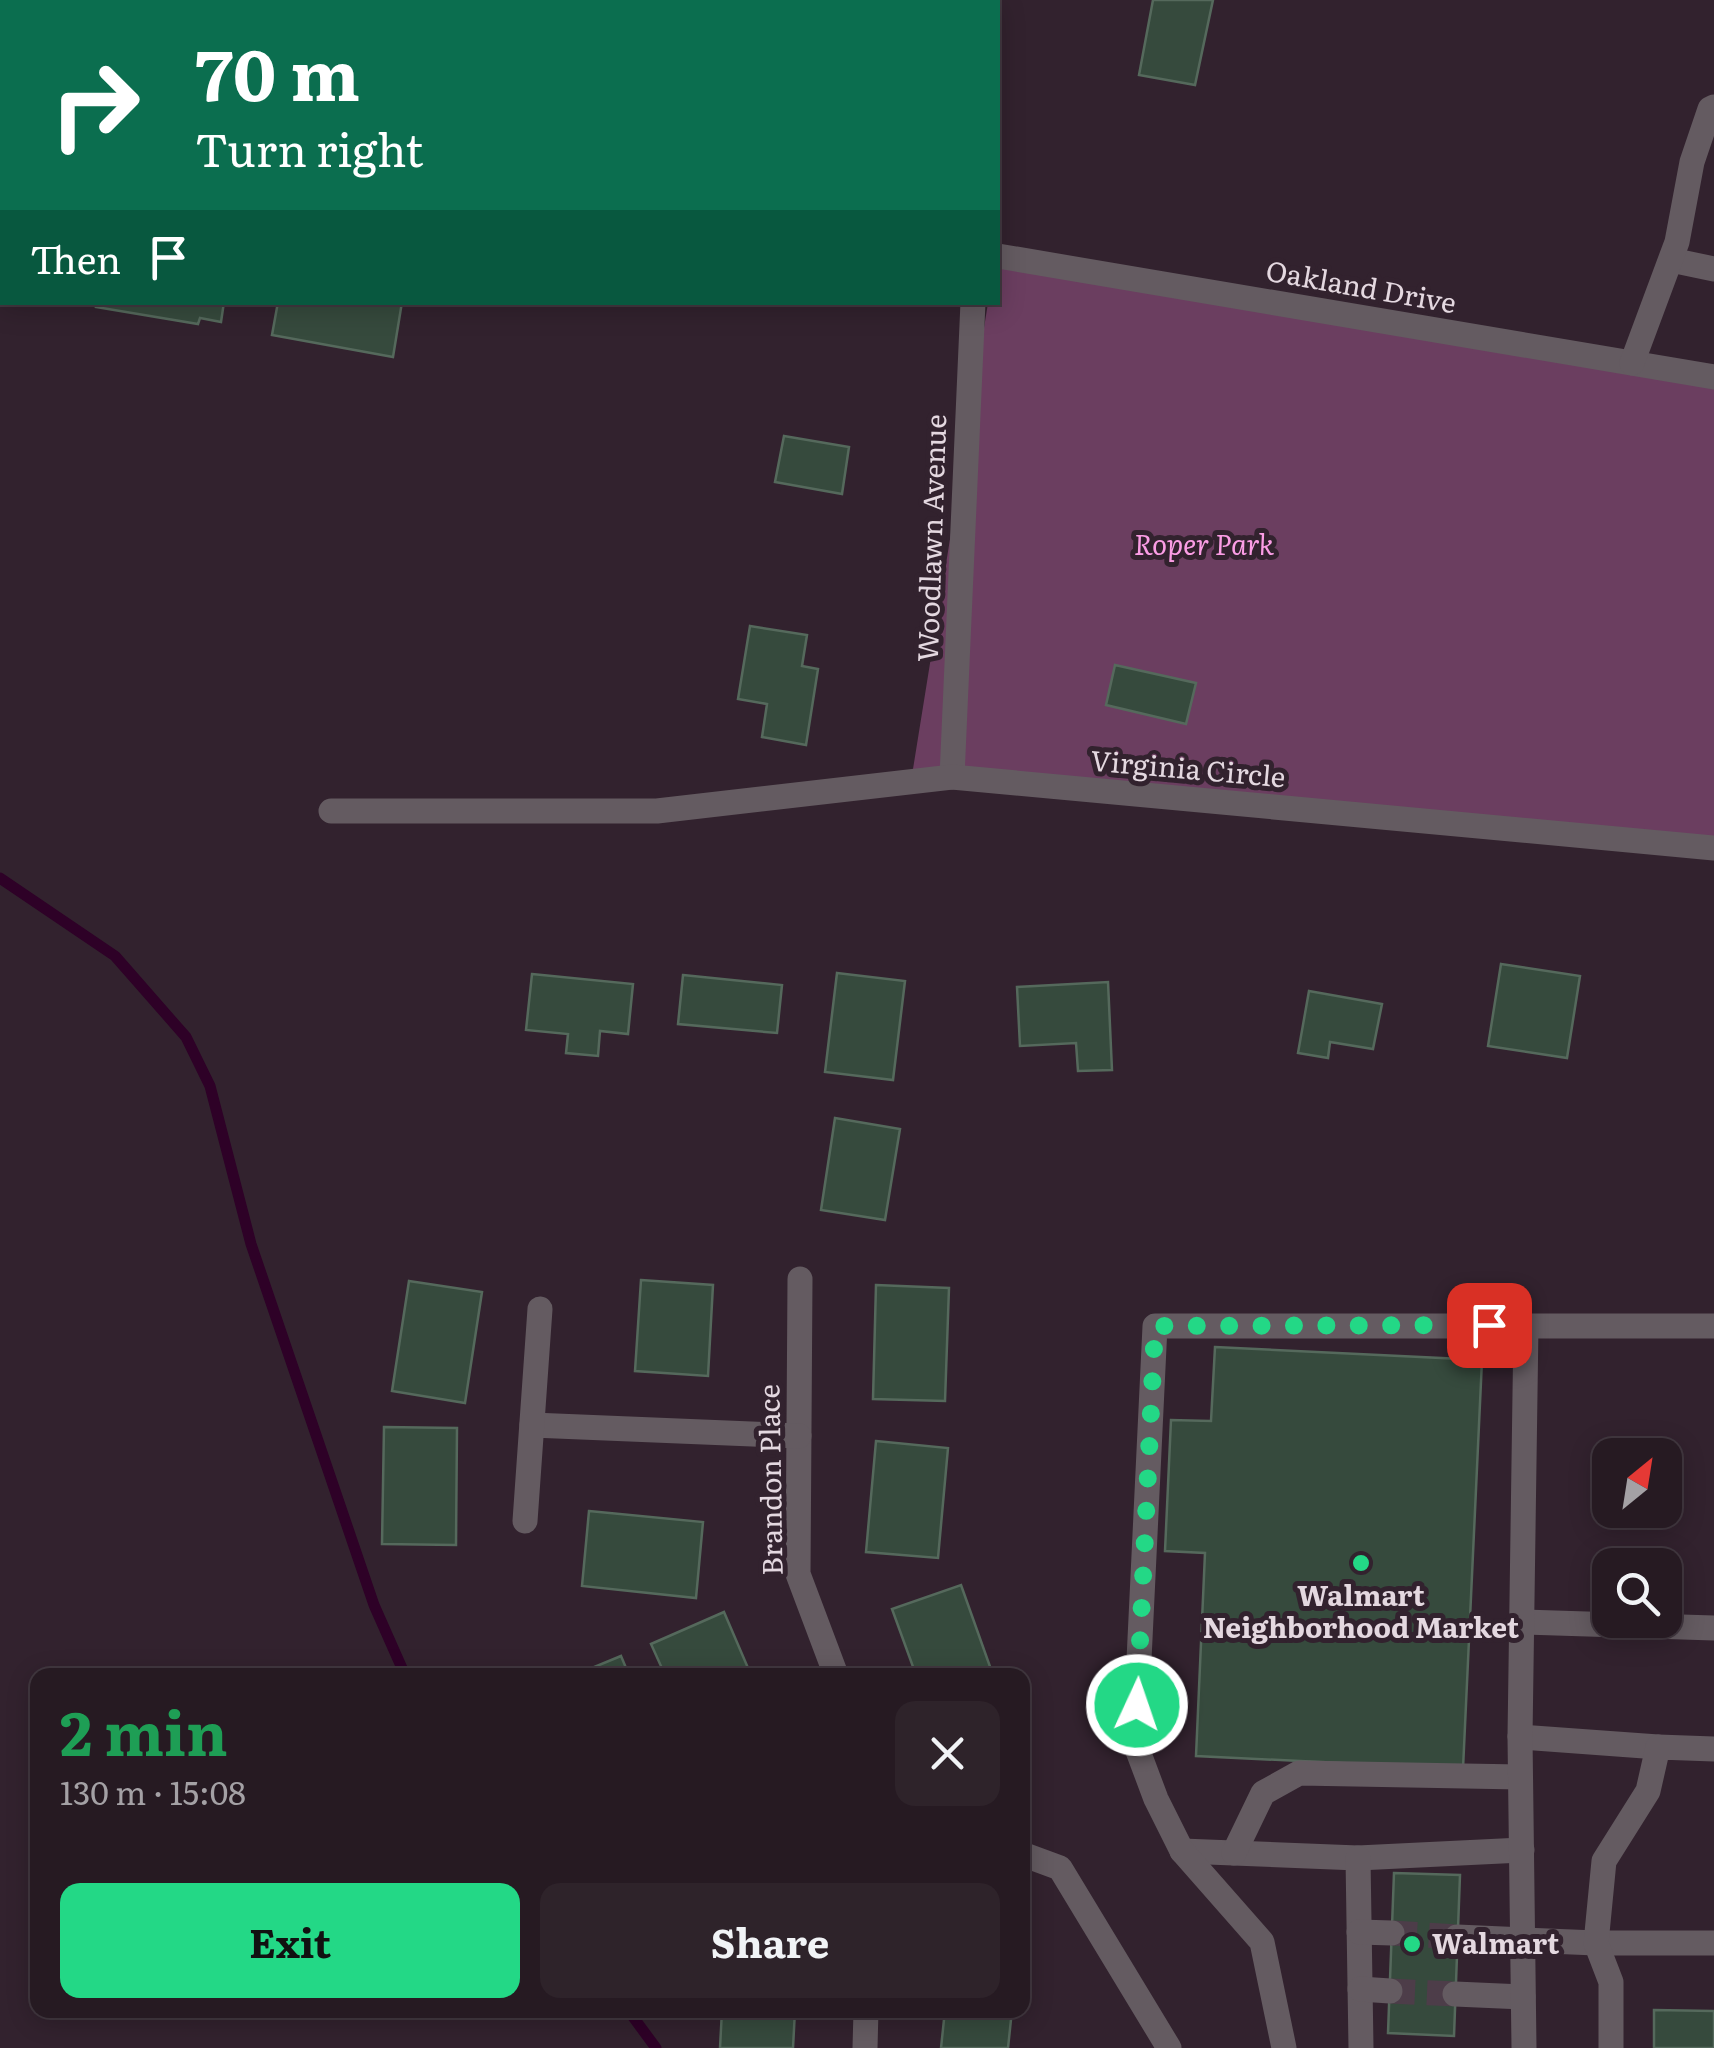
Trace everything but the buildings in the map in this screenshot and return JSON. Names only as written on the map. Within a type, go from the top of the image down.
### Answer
[{"type":"street","points":[[1632,363],[1671,260],[1692,162],[1714,106]]},
{"type":"street","name":"Oakland Drive","points":[[1000,256],[1714,377]]},
{"type":"street","points":[[1671,260],[1714,269]]},
{"type":"street","name":"Woodlawn Avenue","points":[[952,777],[972,305]]},
{"type":"street","name":"Virginia Circle","points":[[331,811],[657,811],[952,777],[1714,848]]},
{"type":"street","name":"Brandon Place","points":[[800,1279],[798,1574],[833,1668]]},
{"type":"street","points":[[526,1521],[540,1309]]},
{"type":"street","points":[[1524,2048],[1520,1737],[1526,1325]]},
{"type":"street","points":[[1284,2048],[1262,1942],[1182,1850],[1156,1799],[1135,1743],[1155,1326],[1714,1326]]},
{"type":"street","points":[[532,1425],[799,1436]]},
{"type":"street","points":[[1523,1622],[1714,1628]]},
{"type":"street","points":[[1520,1737],[1714,1749]]},
{"type":"street","points":[[1611,2048],[1611,1982],[1596,1943],[1604,1860],[1648,1791],[1658,1747]]},
{"type":"street","points":[[1234,1853],[1263,1792],[1299,1773],[1520,1777]]},
{"type":"street","points":[[1182,1850],[1358,1858],[1522,1850]]},
{"type":"street","points":[[1030,1857],[1060,1868],[1169,2048]]},
{"type":"street","points":[[1358,1858],[1361,2048]]},
{"type":"street","points":[[1359,1932],[1392,1933]]},
{"type":"street","points":[[1457,1937],[1714,1943]]},
{"type":"street","points":[[1360,1989],[1390,1991]]},
{"type":"street","points":[[1455,1994],[1524,1998]]},
{"type":"street","points":[[865,2048],[866,2018]]},
{"type":"green space","name":"Roper Park","points":[[1000,254],[1714,375],[1714,843],[913,769],[988,305],[1000,305]]},
{"type":"waterway","points":[[0,878],[115,956],[186,1037],[210,1086],[251,1244],[374,1605],[402,1668]]},
{"type":"waterway","points":[[634,2018],[656,2048]]},
{"type":"tunnel","points":[[1392,1933],[1457,1937]]},
{"type":"tunnel","points":[[1390,1991],[1455,1994]]},
{"type":"place","name":"Walmart Neighborhood Market","points":[[1361,1563]]},
{"type":"place","name":"Walmart","points":[[1412,1944]]},
{"type":"route","points":[[1137,1705],[1155,1326],[1489,1325]]}]
